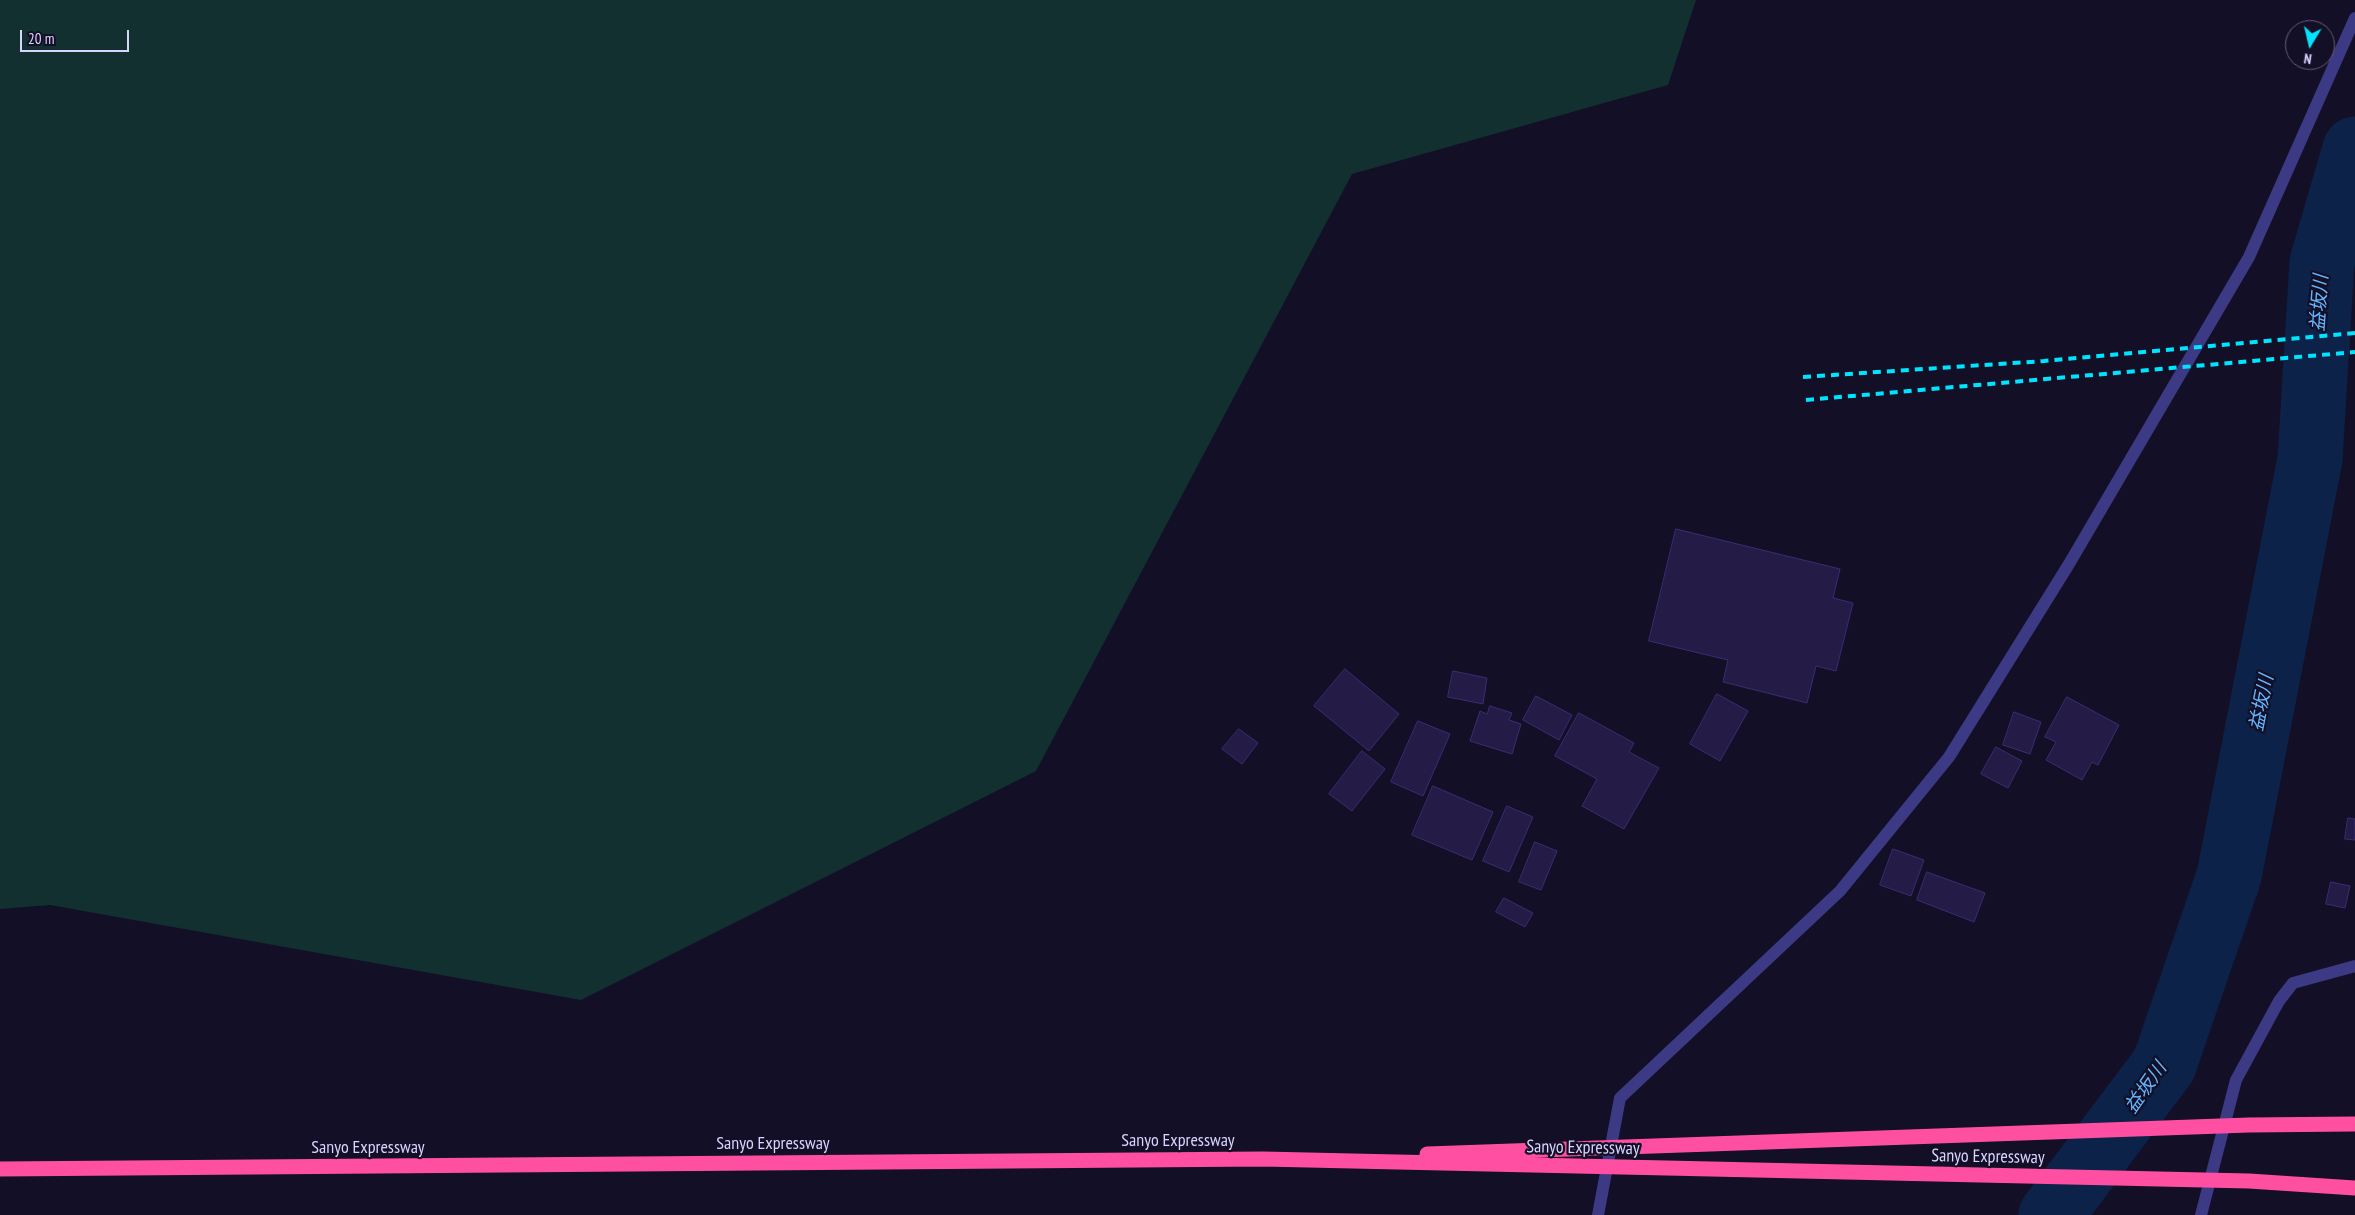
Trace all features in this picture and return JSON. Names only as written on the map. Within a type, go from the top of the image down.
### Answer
[{"type":"highway","points":[[1263,1160],[2249,1125],[2355,1124]]},
{"type":"highway","name":"Sanyo Expressway","points":[[0,1169],[1263,1160],[2250,1182],[2355,1188]]},
{"type":"street","points":[[1598,1215],[1620,1098],[1840,891],[1949,757],[2069,564],[2249,257],[2355,18]]},
{"type":"street","points":[[2201,1215],[2236,1080],[2279,1001],[2293,983],[2355,966]]},
{"type":"green space","points":[[0,0],[1696,0],[1668,85],[1352,174],[1036,771],[581,1000],[50,905],[0,909]]},
{"type":"building","points":[[1676,529],[1840,569],[1833,598],[1853,603],[1836,671],[1816,666],[1807,703],[1723,682],[1728,660],[1649,641]]},
{"type":"building","points":[[1345,669],[1399,714],[1369,751],[1314,706]]},
{"type":"building","points":[[1453,671],[1487,678],[1483,704],[1448,697]]},
{"type":"building","points":[[1717,694],[1748,711],[1720,761],[1690,744]]},
{"type":"building","points":[[1536,696],[1572,715],[1559,740],[1523,720]]},
{"type":"building","points":[[2067,697],[2119,725],[2098,765],[2092,762],[2082,780],[2046,760],[2056,742],[2045,737]]},
{"type":"building","points":[[1490,706],[1512,713],[1509,720],[1521,724],[1512,754],[1470,741],[1480,711],[1487,714]]},
{"type":"building","points":[[2014,712],[2041,722],[2030,754],[2003,745]]},
{"type":"building","points":[[1579,713],[1634,743],[1629,752],[1659,768],[1624,829],[1582,806],[1597,779],[1555,756]]},
{"type":"building","points":[[1418,721],[1450,734],[1423,796],[1391,782]]},
{"type":"building","points":[[1239,729],[1258,743],[1242,764],[1222,749]]},
{"type":"building","points":[[1996,747],[2022,761],[2008,788],[1981,774]]},
{"type":"building","points":[[1362,751],[1385,769],[1352,811],[1329,794]]},
{"type":"building","points":[[1433,786],[1493,812],[1472,860],[1412,835]]},
{"type":"building","points":[[1507,806],[1533,817],[1509,872],[1483,861]]},
{"type":"building","points":[[2348,818],[2355,819],[2355,840],[2345,839]]},
{"type":"building","points":[[1535,842],[1557,851],[1541,890],[1519,882]]},
{"type":"building","points":[[1893,849],[1924,860],[1911,896],[1880,885]]},
{"type":"building","points":[[1927,872],[1985,893],[1974,922],[1917,900]]},
{"type":"building","points":[[2331,882],[2350,886],[2345,908],[2326,904]]},
{"type":"building","points":[[1504,898],[1533,913],[1525,927],[1496,912]]},
{"type":"waterway","name":"益坂川","points":[[2051,1215],[2164,1065],[2229,876],[2310,459],[2322,262],[2355,149]]},
{"type":"railway","points":[[1803,377],[2044,361],[2355,333]]},
{"type":"railway","points":[[1806,400],[2355,352]]}]
